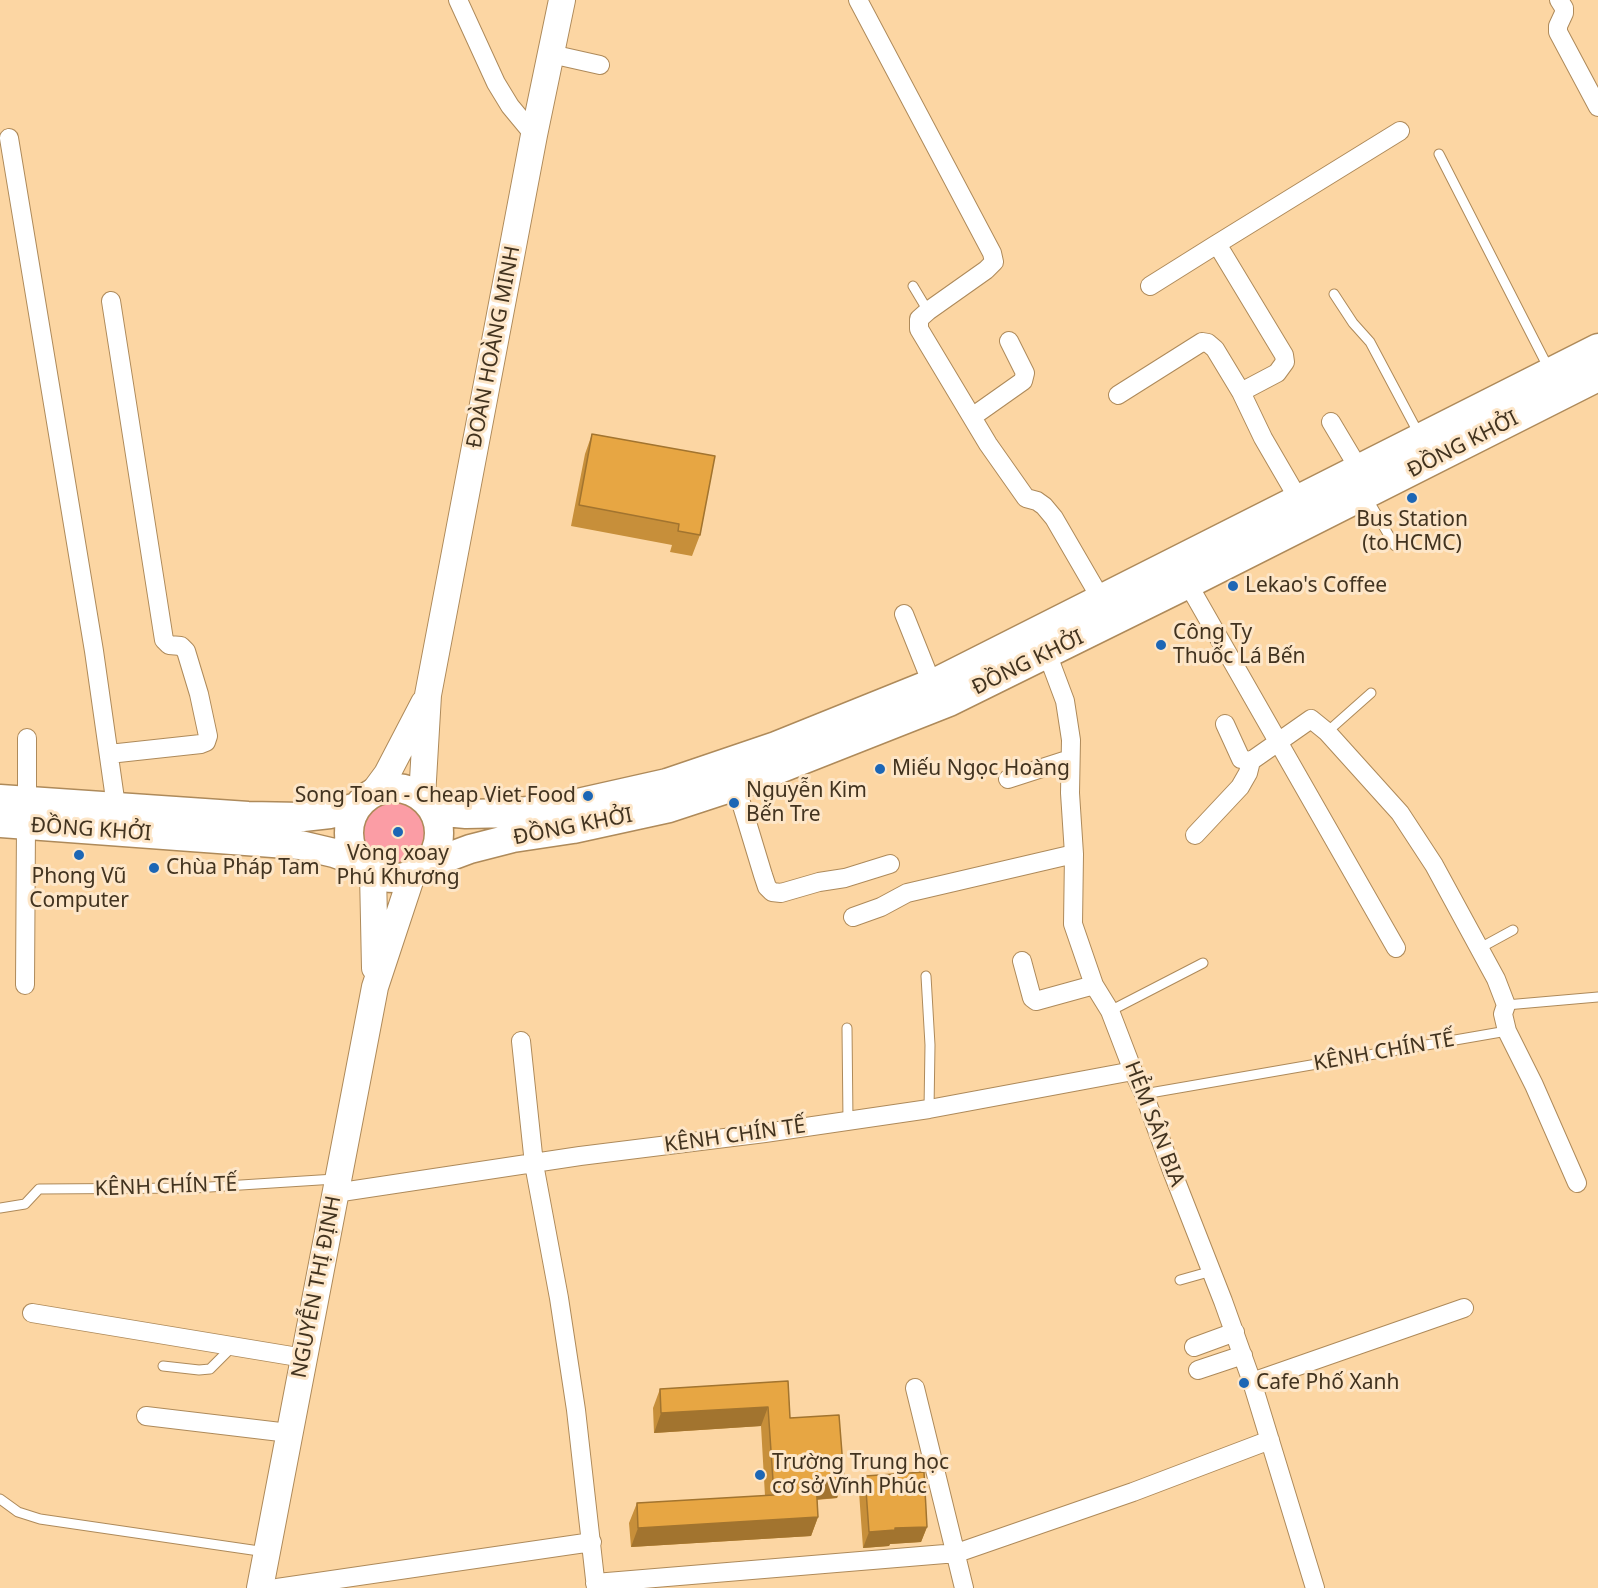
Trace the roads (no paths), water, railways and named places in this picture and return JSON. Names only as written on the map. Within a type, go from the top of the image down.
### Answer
[{"type":"main road","name":"ĐOÀN HOÀNG MINH","points":[[428,804],[428,695],[534,135],[562,0]]},
{"type":"main road","name":"ĐỒNG KHỞI","points":[[428,804],[466,814],[512,813],[571,817],[669,808],[736,786],[940,688],[1101,599],[1299,500],[1365,485],[1421,438],[1598,348]]},
{"type":"main road","name":"ĐỒNG KHỞI","points":[[419,870],[470,849],[513,838],[940,688],[1047,653],[1188,584],[1365,485],[1598,377]]},
{"type":"main road","name":"ĐOÀN HOÀNG MINH","points":[[365,800],[387,774],[428,695]]},
{"type":"main road","points":[[385,788],[398,788],[411,790],[428,804],[438,822],[440,833],[434,856],[419,870],[399,878],[386,878],[366,868],[352,852],[349,840],[352,817],[365,800],[385,788]]},
{"type":"main road","name":"ĐỒNG KHỞI","points":[[13,812],[116,806],[248,816],[303,817],[330,814],[365,800]]},
{"type":"main road","name":"ĐỒNG KHỞI","points":[[13,812],[300,845],[334,853],[366,868]]},
{"type":"main road","name":"NGUYỄN THỊ ĐỊNH","points":[[366,868],[375,987]]},
{"type":"main road","name":"NGUYỄN THỊ ĐỊNH","points":[[260,1588],[375,987],[419,870]]},
{"type":"street","points":[[458,0],[496,83],[510,106],[534,135]]},
{"type":"street","points":[[858,0],[986,242],[994,262],[919,319],[920,329],[972,417],[1026,498],[1037,501],[1054,518],[1101,599]]},
{"type":"street","points":[[1560,0],[1564,13],[1558,26],[1558,33],[1598,107]]},
{"type":"street","points":[[551,54],[600,65]]},
{"type":"street","points":[[1150,286],[1400,131]]},
{"type":"street","points":[[9,138],[94,651],[116,806]]},
{"type":"street","points":[[1217,244],[1284,355],[1285,362],[1277,373],[1241,392]]},
{"type":"street","points":[[109,754],[201,744],[207,742],[208,736],[199,694],[186,651],[181,646],[170,645],[164,640],[111,301]]},
{"type":"street","points":[[972,417],[1023,381],[1025,373],[1009,341]]},
{"type":"street","points":[[1118,395],[1202,342],[1208,343],[1215,349],[1241,392],[1263,438],[1299,500]]},
{"type":"street","points":[[1331,422],[1365,485]]},
{"type":"street","points":[[1188,584],[1396,948]]},
{"type":"street","points":[[904,614],[940,688]]},
{"type":"street","name":"HẺM SÂN BIA","points":[[1047,653],[1065,701],[1069,719],[1074,854],[1073,924],[1094,985],[1110,1011],[1144,1094],[1235,1332],[1315,1588]]},
{"type":"street","points":[[1194,835],[1240,787],[1248,773],[1251,761],[1311,719],[1327,732],[1400,813],[1480,948],[1496,979],[1506,1019],[1577,1183]]},
{"type":"street","points":[[1225,724],[1241,759],[1251,761]]},
{"type":"street","points":[[26,985],[13,812],[27,738]]},
{"type":"street","points":[[1008,779],[1070,759]]},
{"type":"street","points":[[736,786],[763,875],[772,892],[782,893],[819,882],[845,879],[890,864]]},
{"type":"street","points":[[852,917],[880,907],[907,893],[1074,854]]},
{"type":"street","points":[[1022,961],[1032,998],[1036,1001],[1094,985]]},
{"type":"street","points":[[520,1041],[534,1164],[559,1298],[576,1410],[596,1586],[957,1553],[1133,1492],[1270,1440]]},
{"type":"street","name":"KÊNH CHÍN TẾ","points":[[337,1186],[534,1164],[848,1121],[929,1109],[1133,1071]]},
{"type":"street","points":[[1252,1382],[1464,1308]]},
{"type":"street","points":[[32,1313],[304,1358]]},
{"type":"street","points":[[1194,1347],[1235,1332]]},
{"type":"street","points":[[1198,1370],[1243,1355]]},
{"type":"street","points":[[915,1388],[964,1588]]},
{"type":"street","points":[[146,1416],[289,1433]]},
{"type":"street","points":[[277,1588],[592,1542]]},
{"type":"lane","points":[[1439,154],[1550,371]]},
{"type":"lane","points":[[913,286],[928,311]]},
{"type":"lane","points":[[1334,294],[1353,323],[1370,342],[1421,438]]},
{"type":"lane","points":[[1365,485],[1395,546]]},
{"type":"lane","points":[[1327,732],[1371,693]]},
{"type":"lane","points":[[1480,948],[1513,930]]},
{"type":"lane","points":[[1110,1011],[1203,963]]},
{"type":"lane","points":[[926,976],[930,1045],[929,1109]]},
{"type":"lane","name":"KÊNH CHÍN TẾ","points":[[1144,1094],[1506,1019],[1598,996]]},
{"type":"lane","points":[[847,1028],[848,1121]]},
{"type":"lane","name":"KÊNH CHÍN TẾ","points":[[0,1208],[25,1204],[39,1190],[337,1186]]},
{"type":"lane","points":[[1180,1280],[1212,1271]]},
{"type":"lane","points":[[163,1366],[210,1370],[234,1345]]},
{"type":"lane","points":[[0,1499],[18,1512],[40,1519],[267,1552]]},
{"type":"place","name":"Bus Station (to HCMC)","points":[[1412,498]]},
{"type":"place","name":"Lekao's Coffee","points":[[1233,586]]},
{"type":"place","name":"Công Ty Thuốc Lá Bến","points":[[1161,645]]},
{"type":"place","name":"Miếu Ngọc Hoàng","points":[[880,769]]},
{"type":"place","name":"Song Toan - Cheap Viet Food","points":[[588,796]]},
{"type":"place","name":"Nguyễn Kim Bến Tre","points":[[734,803]]},
{"type":"place","name":"Vòng xoay Phú Khương","points":[[398,832]]},
{"type":"place","name":"Phong Vũ Computer","points":[[79,855]]},
{"type":"place","name":"Chùa Pháp Tam","points":[[154,868]]},
{"type":"place","name":"Cafe Phố Xanh","points":[[1244,1383]]},
{"type":"place","name":"Trường Trung học cơ sở Vĩnh Phúc","points":[[760,1475]]}]
